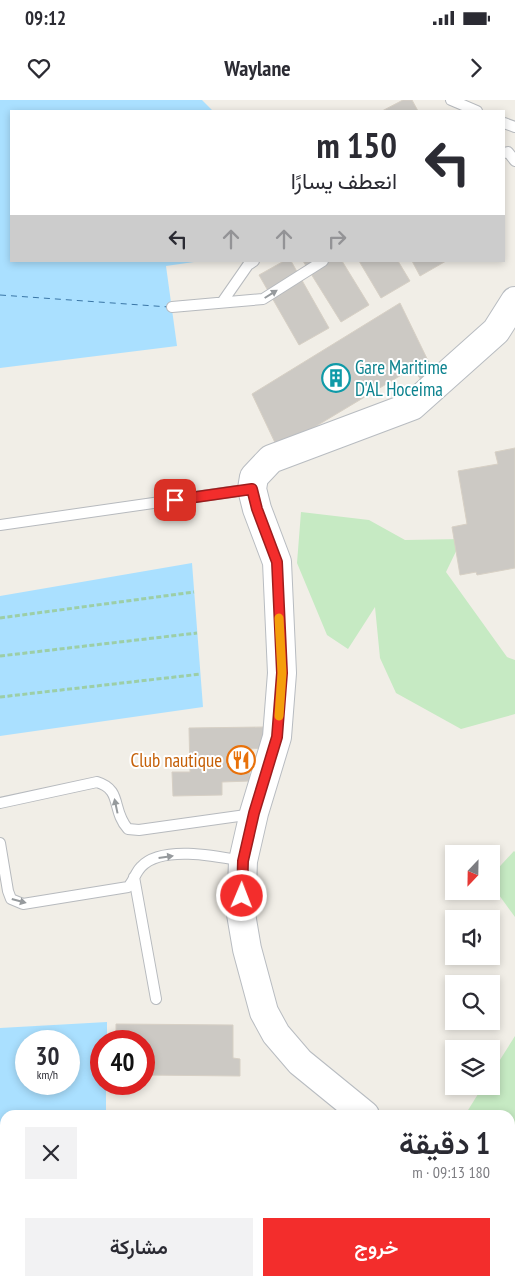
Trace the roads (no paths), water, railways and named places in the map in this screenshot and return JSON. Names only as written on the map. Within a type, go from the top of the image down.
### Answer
[{"type":"street","points":[[359,1110],[300,1062],[276,1034],[264,1012],[247,949],[241,914],[243,861],[254,813],[277,737],[282,673],[277,562],[257,509],[252,489],[254,477],[271,459],[412,406],[496,331],[515,301]]},
{"type":"lane","points":[[452,100],[475,110]]},
{"type":"lane","points":[[505,153],[508,152],[515,161]]},
{"type":"lane","points":[[224,301],[248,265],[252,262]]},
{"type":"lane","points":[[172,307],[263,299],[321,262]]},
{"type":"lane","points":[[0,525],[252,489]]},
{"type":"lane","points":[[0,803],[97,782],[108,785],[113,792],[119,819],[128,830],[254,813]]},
{"type":"lane","points":[[0,843],[11,899],[23,904],[128,887],[141,866],[154,859],[195,853],[243,861]]},
{"type":"lane","points":[[134,876],[156,999]]},
{"type":"water","points":[[0,100],[202,100],[212,110],[10,110],[10,262],[194,262],[166,266],[177,346],[0,368]]},
{"type":"water","points":[[192,563],[203,707],[0,736],[0,596]]},
{"type":"water","points":[[107,1022],[107,1030],[90,1030],[90,1095],[106,1095],[106,1110],[0,1110],[0,1028]]},
{"type":"place","name":"Gare Maritime D'AL Hoceima","points":[[336,378]]},
{"type":"place","name":"Club nautique","points":[[241,760]]}]
